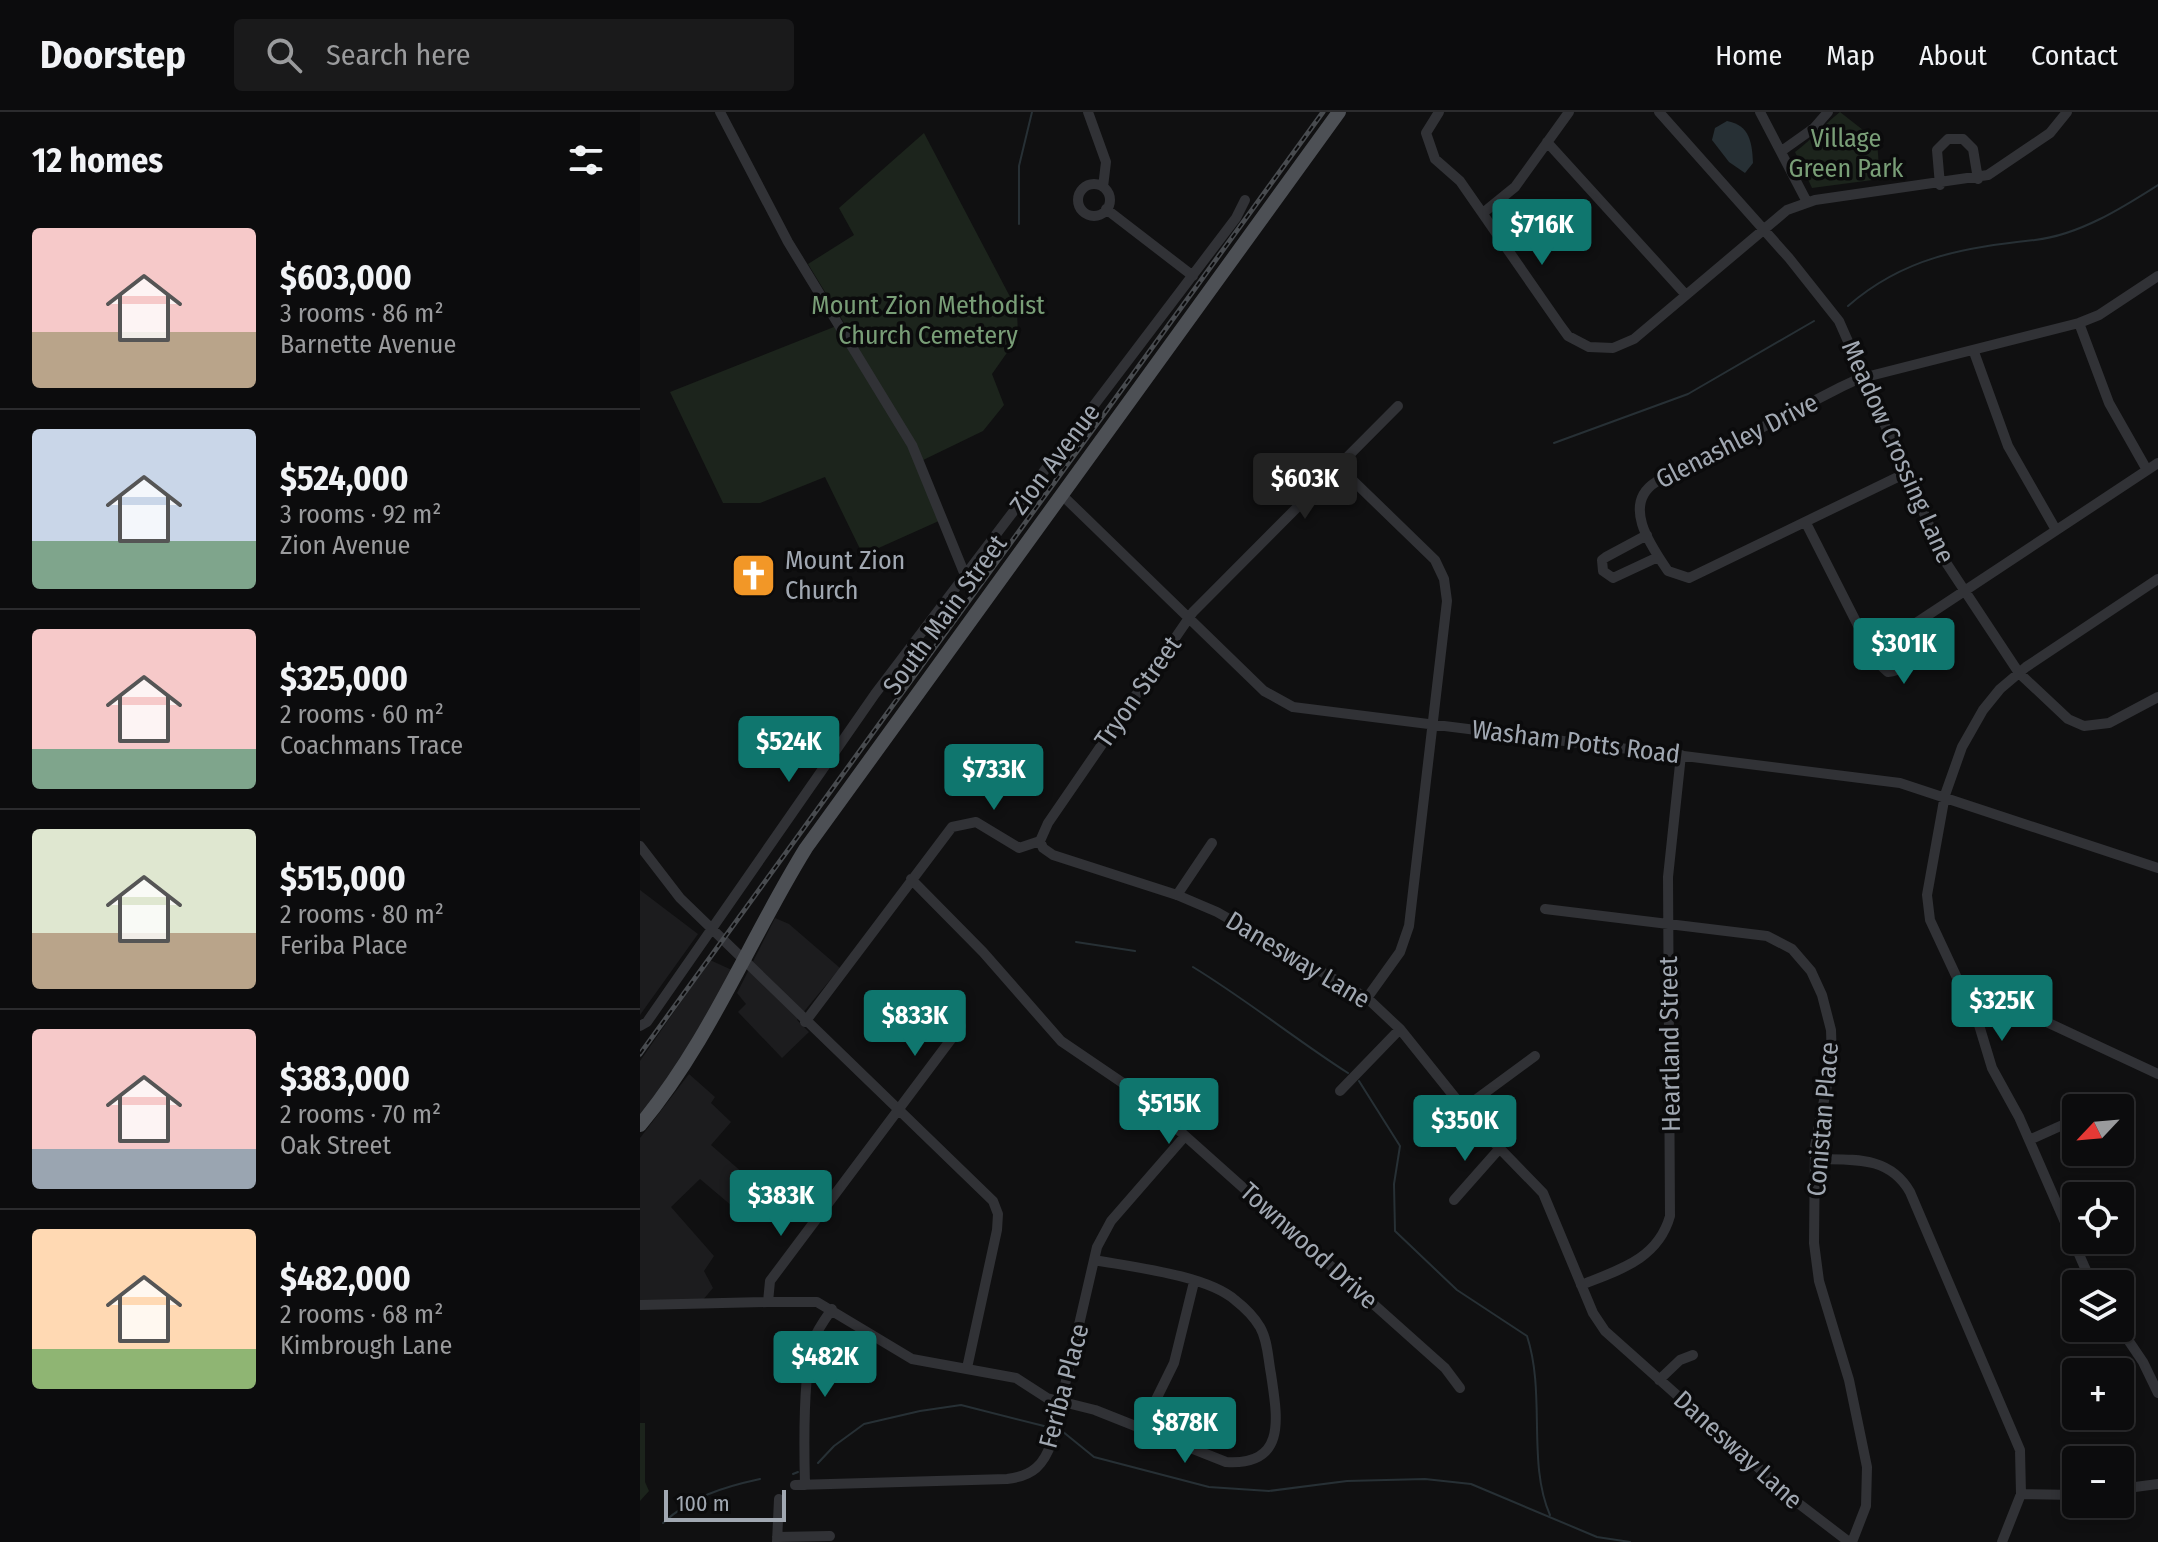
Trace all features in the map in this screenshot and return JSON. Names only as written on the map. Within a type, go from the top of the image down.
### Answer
[{"type":"main road","name":"South Main Street","points":[[640,1125],[701,1041],[806,848],[1339,112]]},
{"type":"street","points":[[720,112],[788,242],[912,445],[965,575]]},
{"type":"street","points":[[1088,112],[1106,162],[1103,187],[1109,198],[1106,209],[1099,215],[1089,215],[1079,203],[1080,193],[1086,186],[1103,187]]},
{"type":"street","points":[[1439,112],[1426,133],[1430,152],[1460,181],[1560,325],[1579,343],[1600,349],[1625,344],[1775,217],[1807,202],[1978,179],[1999,170],[2038,142],[2058,125],[2067,112]]},
{"type":"street","points":[[1483,213],[1504,199],[1569,112]]},
{"type":"street","name":"Meadow Crossing Lane","points":[[1659,112],[1832,311],[1850,340],[1904,474],[1963,592],[2019,673],[2068,719],[2084,726],[2109,723],[2158,697]]},
{"type":"street","points":[[1760,112],[1783,150],[1807,202]]},
{"type":"street","points":[[1783,150],[1814,128],[1828,112]]},
{"type":"street","points":[[1940,185],[1937,150],[1948,139],[1963,139],[1973,149],[1978,179]]},
{"type":"street","points":[[1547,142],[1686,295]]},
{"type":"street","name":"Zion Avenue","points":[[640,1026],[647,1022],[867,704],[1193,276],[1245,200]]},
{"type":"street","points":[[1106,209],[1193,276]]},
{"type":"street","name":"Glenashley Drive","points":[[1658,557],[1638,505],[1648,487],[1865,378],[2079,323],[2099,315],[2158,276]]},
{"type":"street","points":[[2079,323],[2109,403],[2147,470]]},
{"type":"street","points":[[1974,352],[2008,446],[2056,530]]},
{"type":"street","name":"Tryon Street","points":[[1040,841],[1048,823],[1189,618],[1398,406]]},
{"type":"street","points":[[1868,646],[1894,635],[1963,592],[2158,463]]},
{"type":"street","points":[[1337,465],[1430,555],[1441,570],[1447,608],[1409,926],[1400,952],[1367,998]]},
{"type":"street","points":[[1647,535],[1602,560],[1603,571],[1613,578],[1658,557],[1668,571],[1678,577],[1697,576],[1904,474]]},
{"type":"street","name":"Washam Potts Road","points":[[1063,496],[1264,691],[1283,703],[1331,714],[1435,724],[1887,781],[1945,795],[2158,868]]},
{"type":"street","points":[[1806,523],[1868,646],[1883,670],[1894,672],[1902,666],[1905,654],[1894,635]]},
{"type":"street","points":[[2086,1270],[2029,1140],[1992,1068],[1972,1009],[1926,905],[1945,795],[1973,725],[2000,689],[2019,673],[2158,579]]},
{"type":"street","name":"Heartland Street","points":[[1581,1285],[1648,1254],[1664,1233],[1670,1216],[1670,842],[1681,755]]},
{"type":"street","points":[[805,1022],[948,830],[960,823],[982,825],[1019,848],[1040,841]]},
{"type":"street","name":"Danesway Lane","points":[[1040,841],[1043,848],[1053,855],[1177,895],[1239,923],[1367,998],[1400,1029],[1463,1109],[1543,1193],[1581,1285],[1605,1331],[1816,1519],[1851,1542]]},
{"type":"street","points":[[1177,895],[1212,843]]},
{"type":"street","points":[[640,846],[674,892],[996,1207],[997,1230],[967,1368]]},
{"type":"street","name":"Townwood Drive","points":[[911,879],[983,952],[1053,1033],[1136,1092],[1445,1368],[1460,1388]]},
{"type":"street","name":"Conistan Place","points":[[1545,909],[1767,936],[1792,949],[1811,971],[1828,1013],[1832,1046],[1830,1073],[1817,1123],[1814,1243],[1819,1281],[1849,1380],[1868,1478],[1866,1506],[1851,1542]]},
{"type":"street","points":[[1972,1009],[1992,1002],[2010,1005],[2158,1074]]},
{"type":"street","points":[[768,1302],[770,1281],[961,1026]]},
{"type":"street","points":[[1340,1091],[1400,1029]]},
{"type":"street","points":[[1463,1109],[1535,1056]]},
{"type":"street","points":[[2029,1140],[2062,1125]]},
{"type":"street","name":"Feriba Place","points":[[832,1309],[814,1337],[810,1357],[800,1485],[1022,1477],[1039,1467],[1049,1452],[1094,1260],[1111,1221],[1185,1136]]},
{"type":"street","points":[[1454,1200],[1500,1148]]},
{"type":"street","points":[[1815,1159],[1869,1161],[1890,1170],[1905,1185],[2017,1440],[2022,1459],[2021,1494],[2002,1542]]},
{"type":"street","points":[[640,1305],[808,1300],[832,1309],[878,1342],[912,1359],[1016,1378],[1047,1398],[1095,1410],[1235,1463],[1261,1454],[1275,1437],[1278,1416],[1260,1326],[1233,1298],[1194,1282],[1094,1260]]},
{"type":"street","points":[[1142,1428],[1174,1363],[1194,1282]]},
{"type":"street","points":[[2130,1342],[2155,1378],[2158,1393]]},
{"type":"street","points":[[1659,1380],[1680,1360],[1693,1355]]},
{"type":"street","points":[[2134,1487],[2158,1484]]},
{"type":"street","points":[[2021,1494],[2062,1495]]},
{"type":"street","points":[[779,1499],[777,1540],[830,1536]]},
{"type":"shaded area","points":[[1727,121],[1741,126],[1748,136],[1753,163],[1745,173],[1729,162],[1712,140],[1715,128]]},
{"type":"shaded area","points":[[640,890],[698,934],[640,1015]]},
{"type":"shaded area","points":[[775,918],[789,924],[840,968],[797,1020],[809,1032],[782,1058],[738,1012],[746,1004],[737,993]]},
{"type":"shaded area","points":[[710,960],[734,971],[690,1051],[640,1114],[640,1061]]},
{"type":"shaded area","points":[[689,1074],[715,1097],[711,1103],[731,1122],[711,1145],[752,1181],[732,1206],[700,1179],[671,1207],[714,1256],[704,1271],[713,1288],[702,1301],[640,1300],[640,1138]]},
{"type":"green space","name":"Village Green Park","points":[[1840,112],[1877,141],[1880,179],[1812,188],[1795,152]]},
{"type":"green space","name":"Mount Zion Methodist Church Cemetery","points":[[924,133],[1017,310],[1018,337],[992,374],[1004,405],[983,431],[917,463],[941,520],[863,555],[825,477],[760,503],[723,503],[670,392],[844,323],[808,264],[854,235],[839,208]]},
{"type":"green space","points":[[640,1423],[645,1423],[645,1482],[649,1491],[640,1501]]},
{"type":"waterway","points":[[1019,224],[1019,166],[1032,112]]},
{"type":"waterway","points":[[1848,306],[1869,289],[1913,266],[1959,251],[2068,233],[2115,211],[2158,185]]},
{"type":"waterway","points":[[1554,443],[1688,394],[1814,321]]},
{"type":"waterway","points":[[1076,942],[1135,951]]},
{"type":"waterway","points":[[1193,967],[1348,1073]]},
{"type":"waterway","points":[[1359,1081],[1400,1146],[1394,1184],[1395,1231],[1457,1290],[1527,1336],[1535,1381],[1539,1473],[1550,1515]]},
{"type":"waterway","points":[[818,1463],[834,1446],[864,1424],[920,1411],[961,1405],[1044,1426]]},
{"type":"waterway","points":[[1062,1431],[1094,1457],[1209,1487],[1269,1491],[1347,1481],[1425,1479],[1471,1484],[1597,1537],[1630,1542]]},
{"type":"waterway","points":[[793,1474],[798,1472]]},
{"type":"waterway","points":[[663,1523],[708,1494],[760,1479]]},
{"type":"railway","points":[[640,1054],[1323,112]]},
{"type":"place","name":"Mount Zion Church","points":[[754,575]]}]
